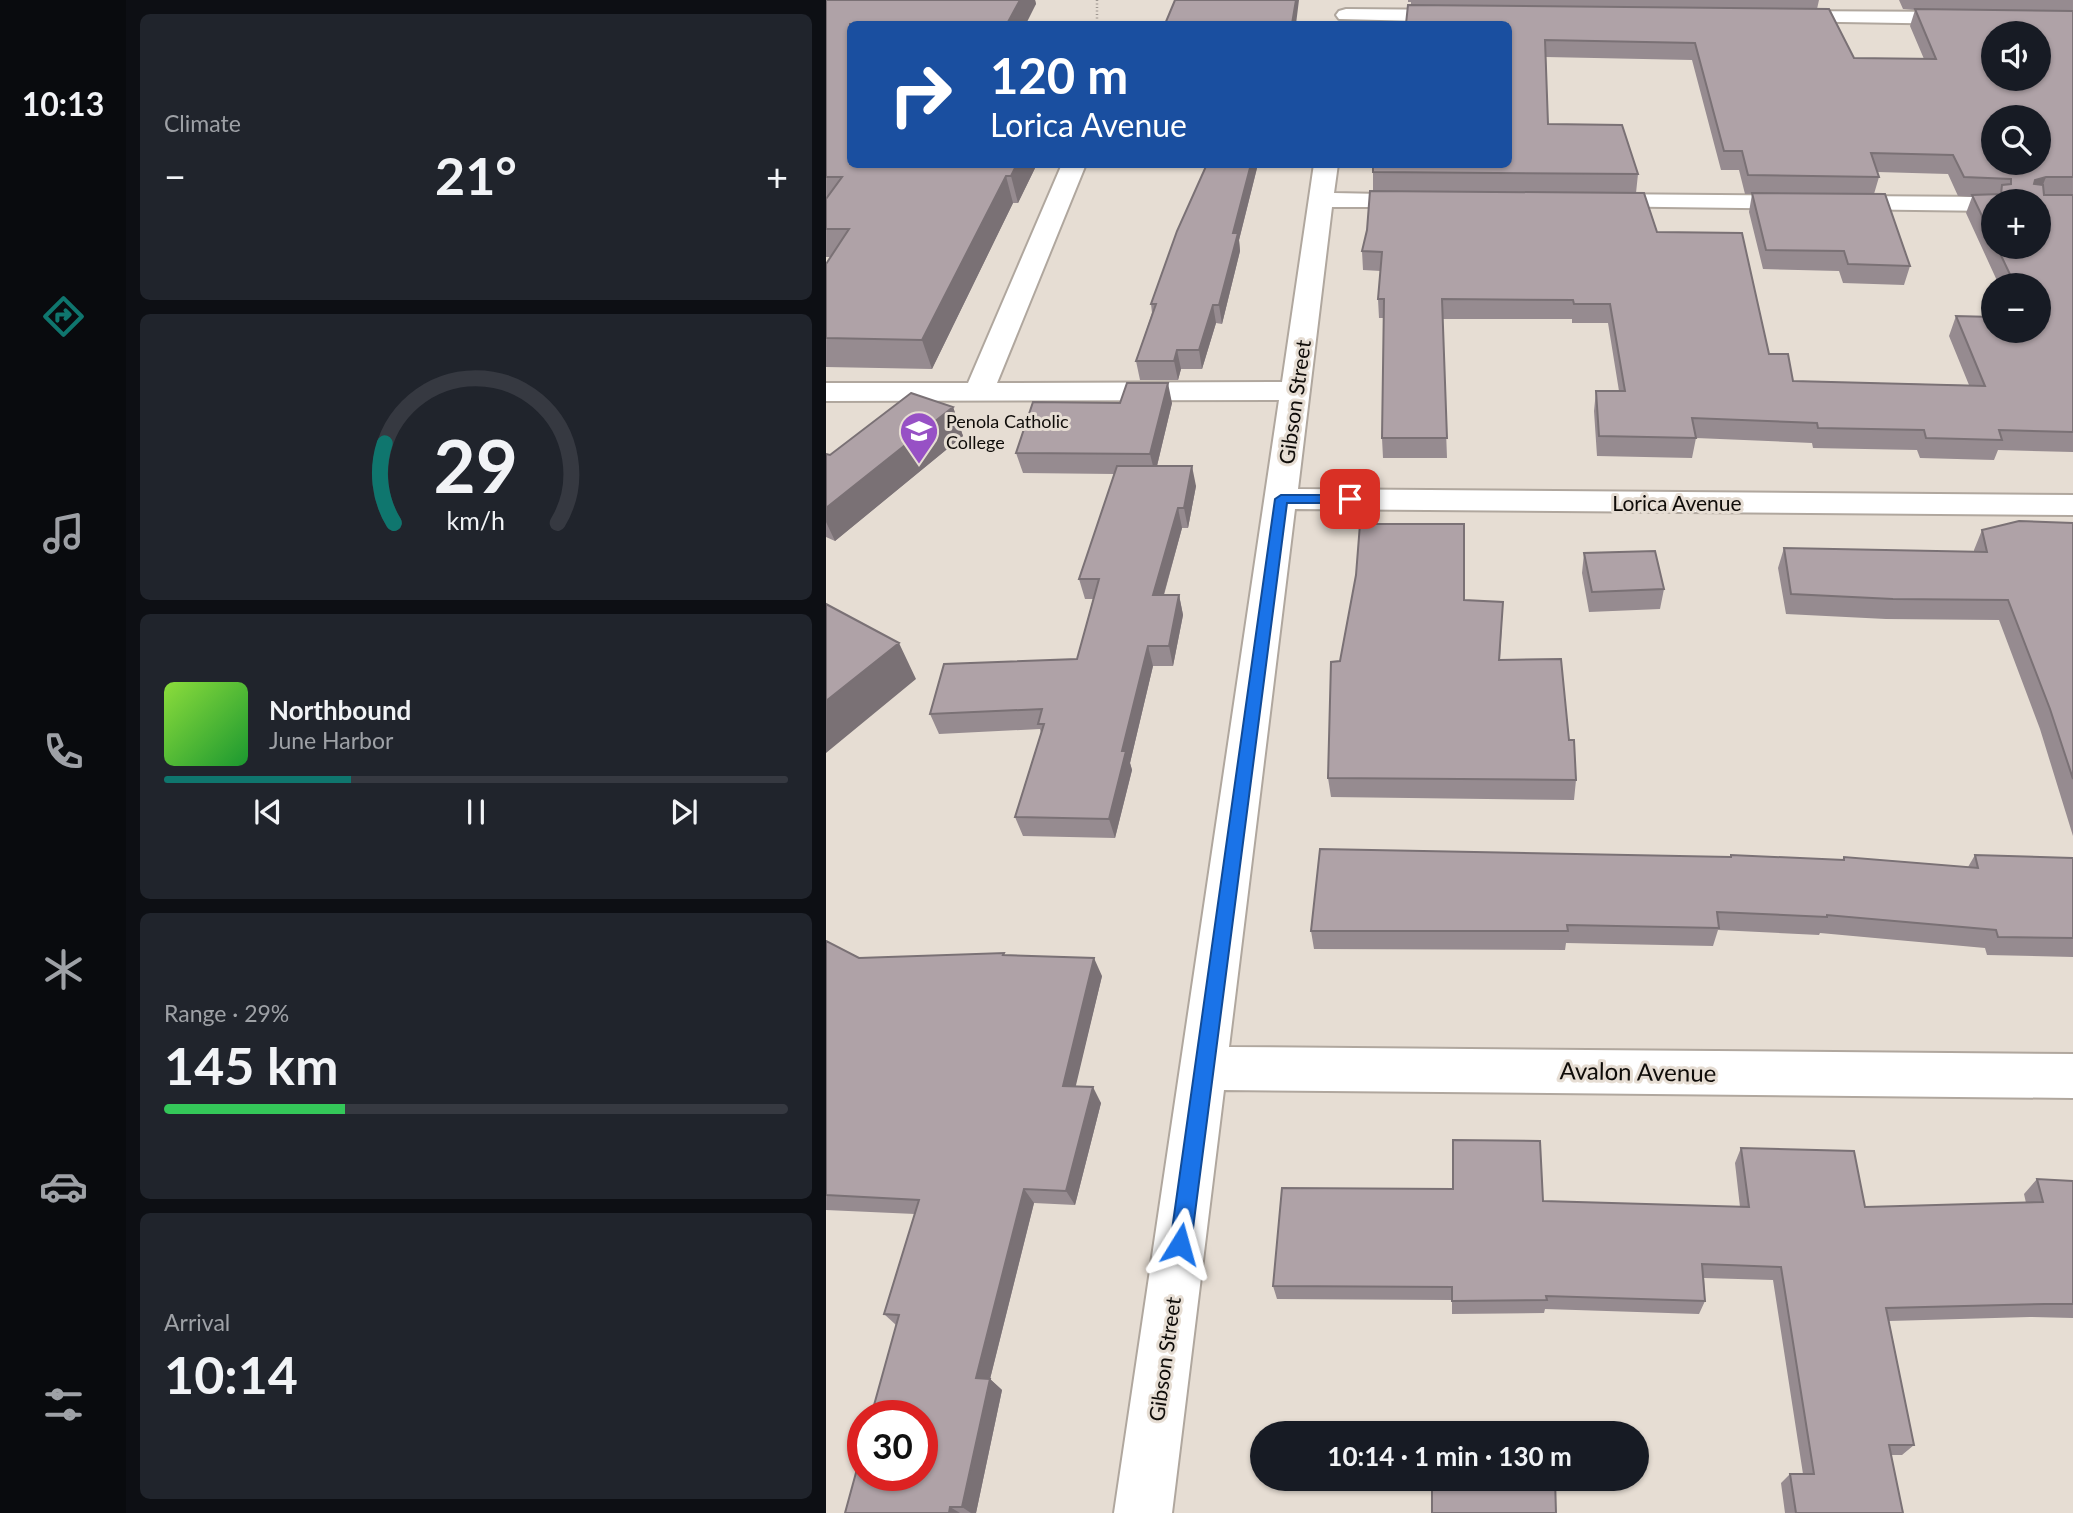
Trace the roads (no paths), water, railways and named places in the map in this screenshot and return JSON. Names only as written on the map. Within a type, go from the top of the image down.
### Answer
[{"type":"street","points":[[1347,13],[1482,16]]},
{"type":"street","points":[[1757,17],[1990,18]]},
{"type":"street","points":[[979,391],[1072,168]]},
{"type":"street","points":[[1324,182],[1450,200]]},
{"type":"street","name":"Gibson Street","points":[[1143,1513],[1324,182]]},
{"type":"street","points":[[1576,201],[1981,204]]},
{"type":"street","points":[[826,393],[1296,391]]},
{"type":"street","name":"Lorica Avenue","points":[[1281,499],[2073,505]]},
{"type":"street","name":"Avalon Avenue","points":[[1204,1068],[2073,1076]]},
{"type":"place","name":"Penola Catholic College","points":[[919,465]]}]
